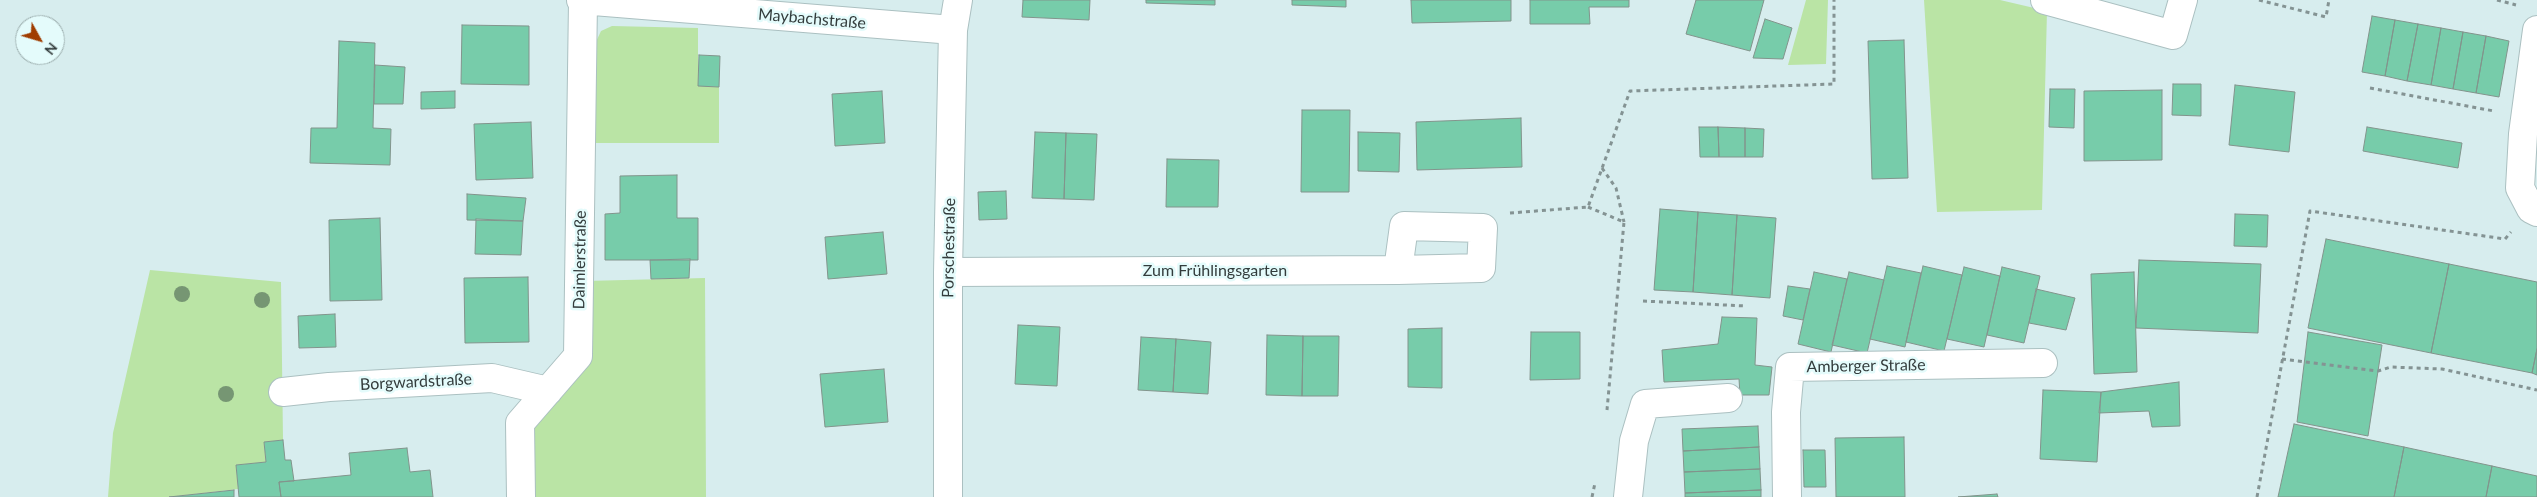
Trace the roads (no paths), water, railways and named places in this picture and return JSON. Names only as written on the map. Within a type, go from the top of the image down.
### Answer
[{"type":"street","name":"Maybachstraße","points":[[582,0],[954,30]]},
{"type":"street","name":"Daimlerstraße","points":[[521,497],[520,423],[578,356],[582,0]]},
{"type":"street","name":"Porschestraße","points":[[948,497],[948,272],[954,30],[958,0]]},
{"type":"street","points":[[2045,0],[2107,8],[2173,35],[2183,0]]},
{"type":"street","points":[[2534,210],[2520,188],[2526,117],[2537,30]]},
{"type":"street","name":"Zum Frühlingsgarten","points":[[948,272],[1398,270],[1481,268],[1483,228],[1404,226],[1398,270]]},
{"type":"street","name":"Amberger Straße","points":[[1787,497],[1786,412],[1790,367],[2043,363]]},
{"type":"street","name":"Borgwardstraße","points":[[283,392],[330,386],[492,378],[548,391]]},
{"type":"street","points":[[1628,497],[1634,441],[1645,404],[1728,398]]}]
